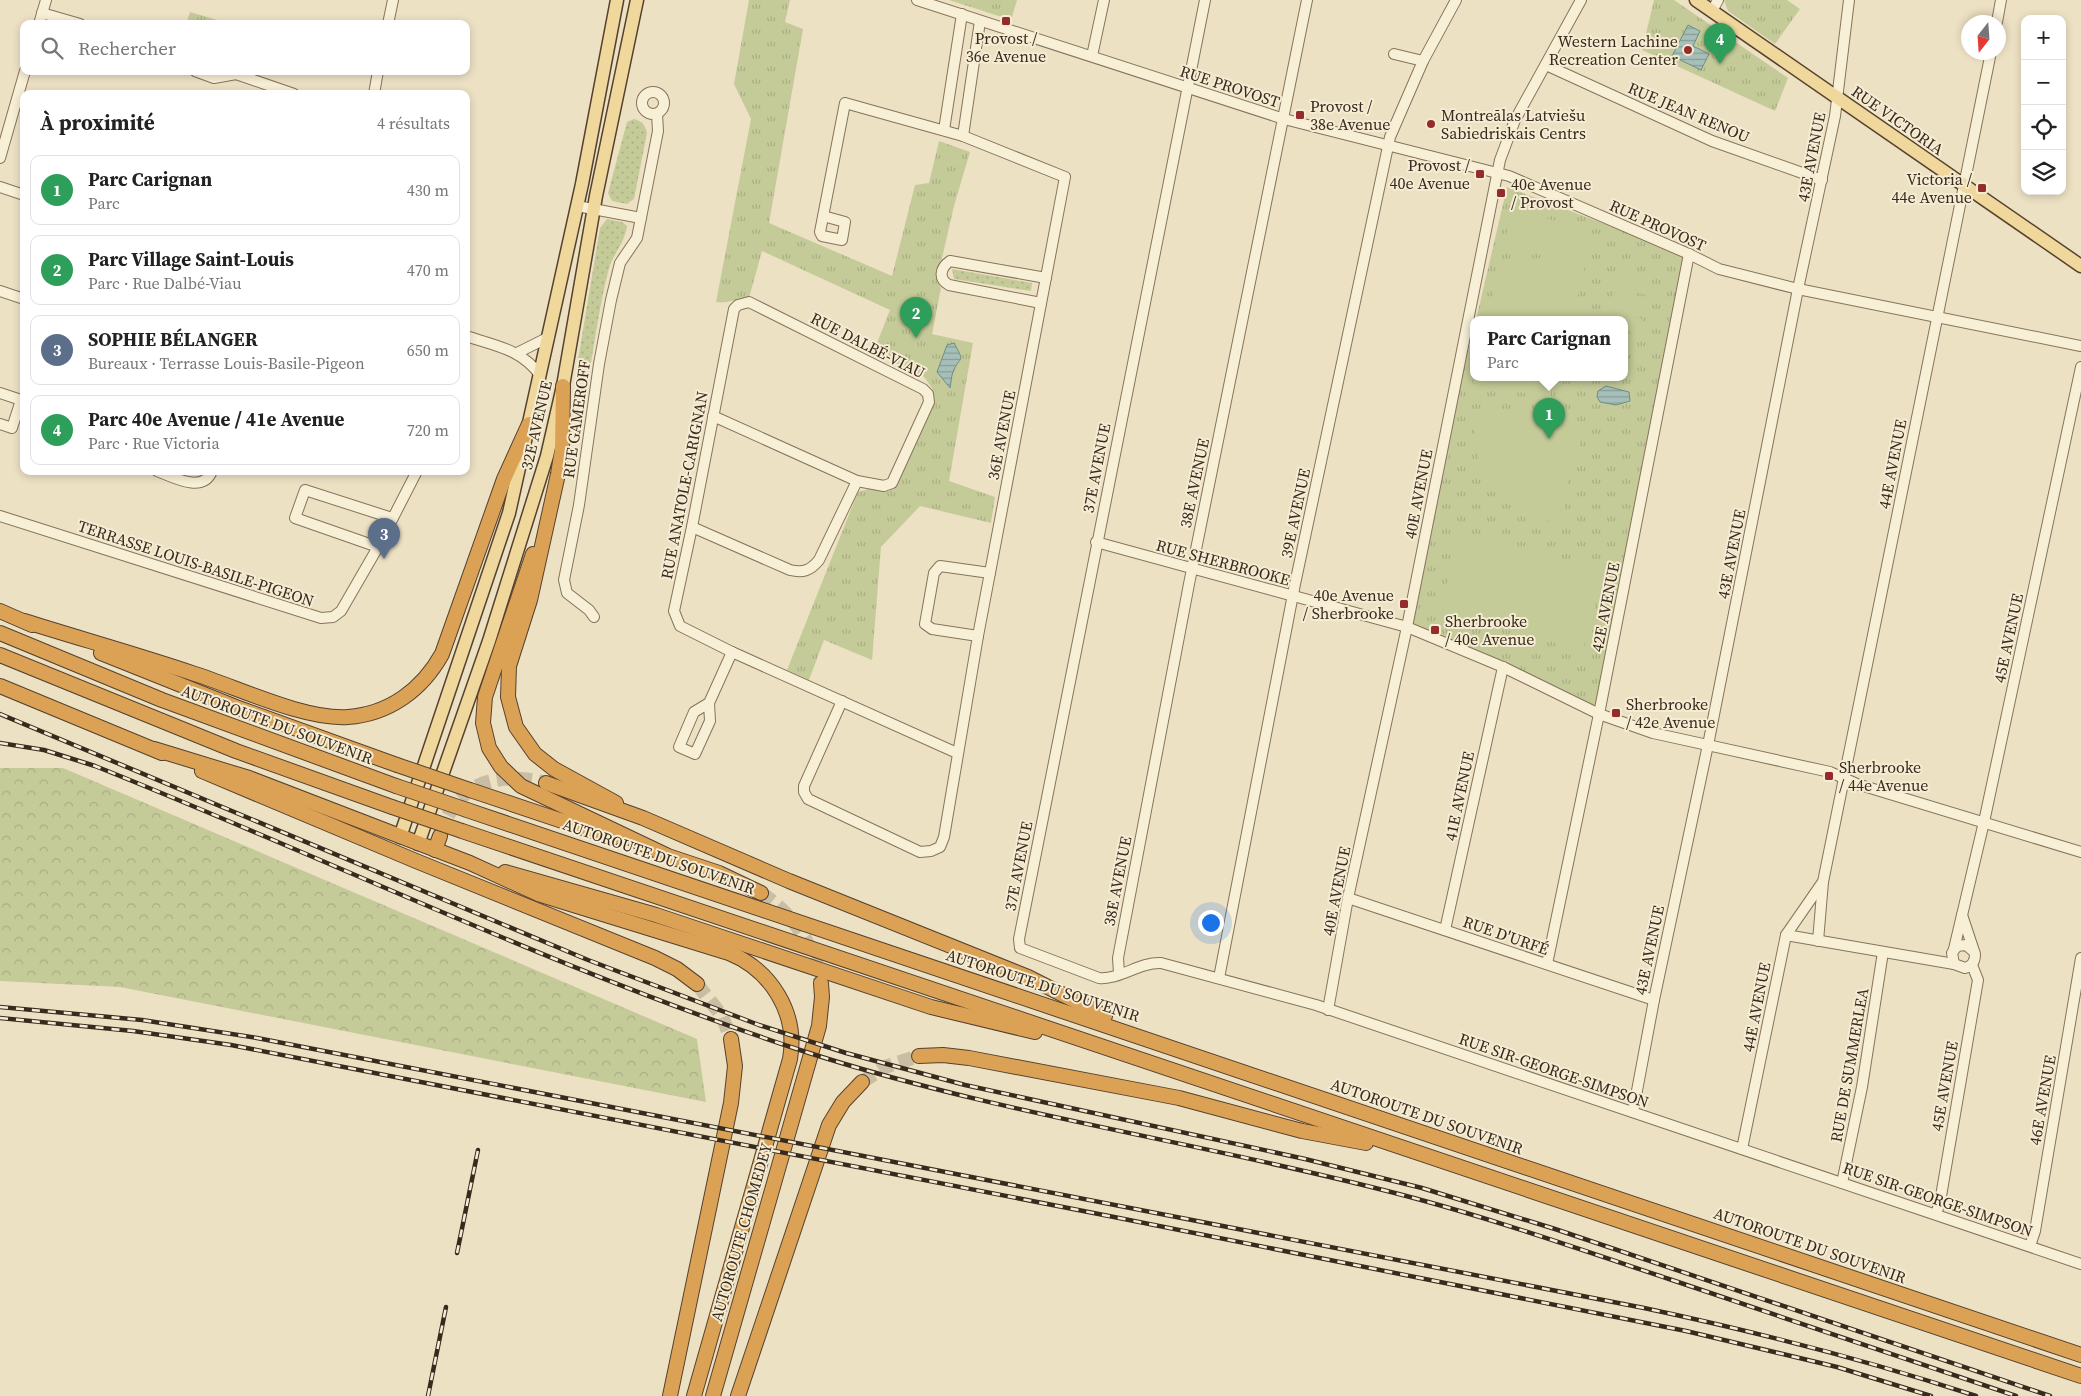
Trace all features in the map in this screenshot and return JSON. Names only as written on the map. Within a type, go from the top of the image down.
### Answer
[{"type":"highway","points":[[563,386],[562,450],[555,488],[530,600],[509,666],[507,690],[511,713],[524,742],[548,765],[642,818]]},
{"type":"highway","points":[[24,621],[196,674],[308,713],[338,717],[359,716],[378,711],[396,703],[415,689],[427,677],[442,654],[504,479],[529,424]]},
{"type":"highway","points":[[555,488],[487,687],[483,714],[487,741],[501,767],[521,786],[666,856]]},
{"type":"highway","points":[[0,611],[229,704],[397,766],[719,873],[761,893]]},
{"type":"highway","name":"AUTOROUTE DU SOUVENIR","points":[[0,633],[185,709],[396,786],[1143,1036],[2081,1355]]},
{"type":"highway","points":[[0,655],[212,741],[392,807],[2081,1376]]},
{"type":"highway","points":[[0,686],[154,750],[244,790],[655,958],[677,968],[697,984]]},
{"type":"highway","points":[[154,750],[250,778],[470,863],[656,915],[931,1007],[1128,1055]]},
{"type":"highway","points":[[546,783],[642,818],[796,884],[1028,977],[1143,1036]]},
{"type":"highway","points":[[435,850],[440,836]]},
{"type":"highway","name":"AUTOROUTE CHOMEDEY","points":[[470,863],[538,894],[710,946],[750,963],[774,987],[788,1017],[791,1052],[783,1086],[694,1396]]},
{"type":"highway","name":"AUTOROUTE CHOMEDEY","points":[[712,1396],[821,1015],[821,983]]},
{"type":"highway","points":[[670,1396],[732,1103],[735,1066],[730,1039]]},
{"type":"highway","points":[[919,1056],[931,1054],[962,1056],[1179,1098],[1302,1131],[1414,1152]]},
{"type":"highway","points":[[738,1396],[829,1125],[843,1102],[862,1082]]},
{"type":"main road","name":"32E AVENUE","points":[[400,837],[504,531],[577,206],[617,0]]},
{"type":"main road","name":"32E AVENUE","points":[[418,844],[531,511],[549,447],[563,386],[594,209],[637,0]]},
{"type":"main road","name":"RUE VICTORIA","points":[[1696,0],[1715,6],[1837,98],[2081,266]]},
{"type":"street","points":[[40,20],[46,0]]},
{"type":"street","points":[[389,20],[393,0]]},
{"type":"street","name":"RUE PROVOST","points":[[917,0],[1284,119],[1497,173],[1689,254],[1719,269],[1798,289],[2081,346]]},
{"type":"street","points":[[1092,56],[1104,0]]},
{"type":"street","name":"37E AVENUE","points":[[1019,943],[1096,542],[1205,0]]},
{"type":"street","name":"38E AVENUE","points":[[1120,973],[1118,958],[1192,569],[1307,0]]},
{"type":"street","name":"39E AVENUE","points":[[1219,978],[1292,596],[1388,145],[1391,133],[1423,60],[1456,0]]},
{"type":"street","name":"40E AVENUE","points":[[1328,1010],[1348,898],[1407,628],[1497,173],[1512,127],[1581,0]]},
{"type":"street","name":"43E AVENUE","points":[[1633,1112],[1654,1000],[1708,747],[1798,289],[1822,180],[1837,98],[1849,0]]},
{"type":"street","points":[[1998,15],[2001,0]]},
{"type":"street","points":[[42,13],[66,20]]},
{"type":"street","points":[[944,130],[962,14]]},
{"type":"street","points":[[963,136],[980,20]]},
{"type":"street","points":[[1394,54],[1423,60]]},
{"type":"street","name":"44E AVENUE","points":[[1818,941],[1823,882],[1988,60]]},
{"type":"street","name":"RUE JEAN RENOU","points":[[1546,66],[1712,141],[1822,180]]},
{"type":"street","points":[[22,90],[24,75]]},
{"type":"street","points":[[206,75],[214,78],[230,75]]},
{"type":"street","points":[[239,75],[282,90]]},
{"type":"street","points":[[375,90],[377,75]]},
{"type":"street","points":[[0,158],[20,100]]},
{"type":"street","name":"36E AVENUE","points":[[823,216],[844,103],[963,136],[1065,177],[978,636],[944,837],[940,847],[920,852],[808,799],[804,792],[804,786],[842,701]]},
{"type":"street","name":"RUE GAMEROFF","points":[[594,617],[589,610],[567,594],[564,580],[579,504],[599,364],[614,285],[620,262],[637,238],[658,132],[657,114]]},
{"type":"street","points":[[0,187],[20,194]]},
{"type":"street","points":[[577,206],[641,218]]},
{"type":"street","name":"42E AVENUE","points":[[1547,964],[1599,714],[1689,254]]},
{"type":"street","points":[[1041,303],[950,285],[944,282],[941,275],[944,265],[950,261],[1046,278]]},
{"type":"street","points":[[0,291],[20,298]]},
{"type":"street","name":"RUE ANATOLE-CARIGNAN","points":[[749,302],[738,305],[734,309],[674,611],[676,620],[680,626],[732,652],[957,753]]},
{"type":"street","name":"RUE DALBÉ-VIAU","points":[[713,416],[857,481],[884,486],[892,483],[929,402],[928,394],[924,389],[749,302]]},
{"type":"street","points":[[470,337],[517,353],[532,364],[540,375]]},
{"type":"street","points":[[517,353],[549,337]]},
{"type":"street","name":"45E AVENUE","points":[[1954,949],[1984,822],[2081,367]]},
{"type":"street","points":[[0,393],[20,400]]},
{"type":"street","points":[[0,424],[12,428],[20,403]]},
{"type":"street","points":[[169,475],[197,484],[206,481],[210,475]]},
{"type":"street","name":"TERRASSE LOUIS-BASILE-PIGEON","points":[[0,516],[321,618],[333,617],[341,611],[378,547],[416,475]]},
{"type":"street","points":[[692,527],[790,570],[801,572],[812,568],[819,560],[857,481]]},
{"type":"street","points":[[378,547],[295,518],[305,490],[392,518]]},
{"type":"street","name":"RUE SHERBROOKE","points":[[1096,542],[1407,628],[1503,667],[1599,714],[1653,733],[1708,747],[1830,772],[1857,784],[2081,852]]},
{"type":"street","points":[[978,636],[932,629],[925,624],[934,573],[940,566],[990,573]]},
{"type":"street","points":[[709,703],[694,712],[679,747],[695,754],[710,721],[709,703],[732,652]]},
{"type":"street","name":"41E AVENUE","points":[[1445,930],[1503,667]]},
{"type":"street","name":"44E AVENUE","points":[[1742,1148],[1786,935],[1823,882]]},
{"type":"street","name":"RUE D'URFÉ","points":[[1348,898],[1654,1000]]},
{"type":"street","points":[[1786,935],[1954,964],[1961,968],[1972,965],[1975,958],[1962,914]]},
{"type":"street","name":"RUE SIR-GEORGE-SIMPSON","points":[[1019,943],[1023,950],[1096,977],[1109,978],[1145,964],[1161,963],[1328,1010],[1742,1148],[2081,1264]]},
{"type":"street","points":[[1954,964],[1951,957],[1954,949],[1966,945],[1974,950]]},
{"type":"street","name":"RUE DE SUMMERLEA","points":[[1842,1182],[1862,1086],[1883,952]]},
{"type":"street","name":"46E AVENUE","points":[[2030,1246],[2035,1230],[2081,958]]},
{"type":"street","name":"45E AVENUE","points":[[1936,1214],[1940,1202],[1978,980],[1972,965]]},
{"type":"green space","points":[[749,0],[790,0],[785,22],[803,29],[769,223],[892,276],[915,185],[929,183],[939,141],[970,152],[954,206],[942,258],[938,281],[941,288],[932,334],[973,343],[949,481],[995,497],[991,523],[920,506],[881,547],[872,660],[824,640],[809,680],[787,670],[858,492],[868,489],[888,491],[898,483],[935,402],[932,388],[924,377],[873,353],[890,310],[762,251],[749,298],[716,302],[751,119],[734,84]]},
{"type":"green space","points":[[949,0],[1017,0],[1011,20]]},
{"type":"green space","points":[[1654,0],[1674,0],[1788,78],[1775,111],[1642,50]]},
{"type":"green space","points":[[1724,0],[1787,0],[1800,9],[1775,44],[1728,11]]},
{"type":"green space","points":[[190,12],[217,20],[187,20]]},
{"type":"green space","points":[[634,119],[643,124],[647,133],[634,199],[627,204],[612,201],[608,193],[627,122]]},
{"type":"green space","points":[[1507,187],[1687,255],[1599,713],[1403,624],[1470,344],[1470,381],[1628,381],[1628,316],[1477,316]]},
{"type":"green space","points":[[1512,210],[1589,229],[1581,263],[1504,244]]},
{"type":"green space","points":[[607,219],[622,222],[627,226],[624,237],[609,268],[589,375],[576,372],[600,228]]},
{"type":"green space","points":[[1546,258],[1585,266],[1574,313],[1581,316],[1490,316],[1495,287],[1508,265],[1526,259]]},
{"type":"green space","points":[[952,269],[1032,283],[1031,291],[954,279]]},
{"type":"green space","points":[[1618,273],[1650,280],[1647,295],[1615,288]]},
{"type":"green space","points":[[1614,293],[1646,299],[1643,314],[1611,307]]},
{"type":"green space","points":[[1610,312],[1642,319],[1639,334],[1628,331],[1628,316],[1610,316]]},
{"type":"green space","points":[[1473,381],[1553,381],[1550,398],[1473,383]]},
{"type":"green space","points":[[1477,410],[1527,417],[1528,411],[1570,416],[1581,430],[1576,474],[1569,473],[1563,523],[1541,519],[1522,511],[1505,500],[1493,487],[1483,471],[1477,452],[1475,432]]},
{"type":"green space","points":[[1460,533],[1604,570],[1583,650],[1439,612]]},
{"type":"green space","points":[[0,768],[63,768],[697,1039],[706,1102],[120,987],[0,981]]},
{"type":"water","name":"Western Lachine Recreation Center","points":[[1688,25],[1700,31],[1693,46],[1709,54],[1701,70],[1672,56]]},
{"type":"water","points":[[954,343],[961,359],[953,372],[950,388],[937,372],[947,345]]},
{"type":"water","points":[[1606,386],[1629,392],[1630,401],[1616,405],[1600,402],[1597,397],[1598,391]]},
{"type":"tunnel","points":[[440,835],[447,817],[456,803],[467,792],[480,785],[495,780],[511,779],[546,783]]},
{"type":"tunnel","points":[[761,893],[782,910],[800,930],[807,941],[817,966],[820,980]]},
{"type":"tunnel","points":[[697,984],[722,1016],[731,1039]]},
{"type":"tunnel","points":[[862,1082],[885,1067],[919,1056]]},
{"type":"railway","points":[[0,714],[588,960],[759,1025],[846,1053],[965,1085],[1305,1159],[1422,1188],[1555,1229],[2050,1396]]},
{"type":"railway","points":[[0,743],[44,750],[95,766],[535,951],[713,1020],[803,1051],[875,1073],[948,1092],[1314,1173],[1423,1200],[1564,1244],[2016,1396]]},
{"type":"railway","points":[[0,1007],[142,1020],[257,1038],[1644,1308],[1811,1348],[1894,1370],[1976,1396]]},
{"type":"railway","points":[[0,1018],[133,1031],[231,1045],[1114,1217],[1686,1331],[1837,1367],[1931,1396]]},
{"type":"railway","points":[[457,1253],[478,1150]]},
{"type":"railway","points":[[428,1396],[446,1307]]},
{"type":"place","name":"Provost / 36e Avenue","points":[[1006,21]]},
{"type":"place","name":"Western Lachine Recreation Center","points":[[1688,50]]},
{"type":"place","name":"Parc 40e Avenue / 41e Avenue","points":[[1720,64]]},
{"type":"place","name":"Provost / 38e Avenue","points":[[1300,115]]},
{"type":"place","name":"Montreālas Latviešu Sabiedriskais Centrs","points":[[1431,124]]},
{"type":"place","name":"Provost / 40e Avenue","points":[[1480,174]]},
{"type":"place","name":"Victoria / 44e Avenue","points":[[1982,188]]},
{"type":"place","name":"40e Avenue / Provost","points":[[1501,193]]},
{"type":"place","name":"Parc Village Saint-Louis","points":[[916,338]]},
{"type":"place","name":"Parc Carignan","points":[[1549,439]]},
{"type":"place","name":"SOPHIE BÉLANGER","points":[[384,559]]},
{"type":"place","name":"40e Avenue / Sherbrooke","points":[[1404,604]]},
{"type":"place","name":"Sherbrooke / 40e Avenue","points":[[1435,630]]},
{"type":"place","name":"Sherbrooke / 42e Avenue","points":[[1616,713]]},
{"type":"place","name":"Sherbrooke / 44e Avenue","points":[[1829,776]]}]
